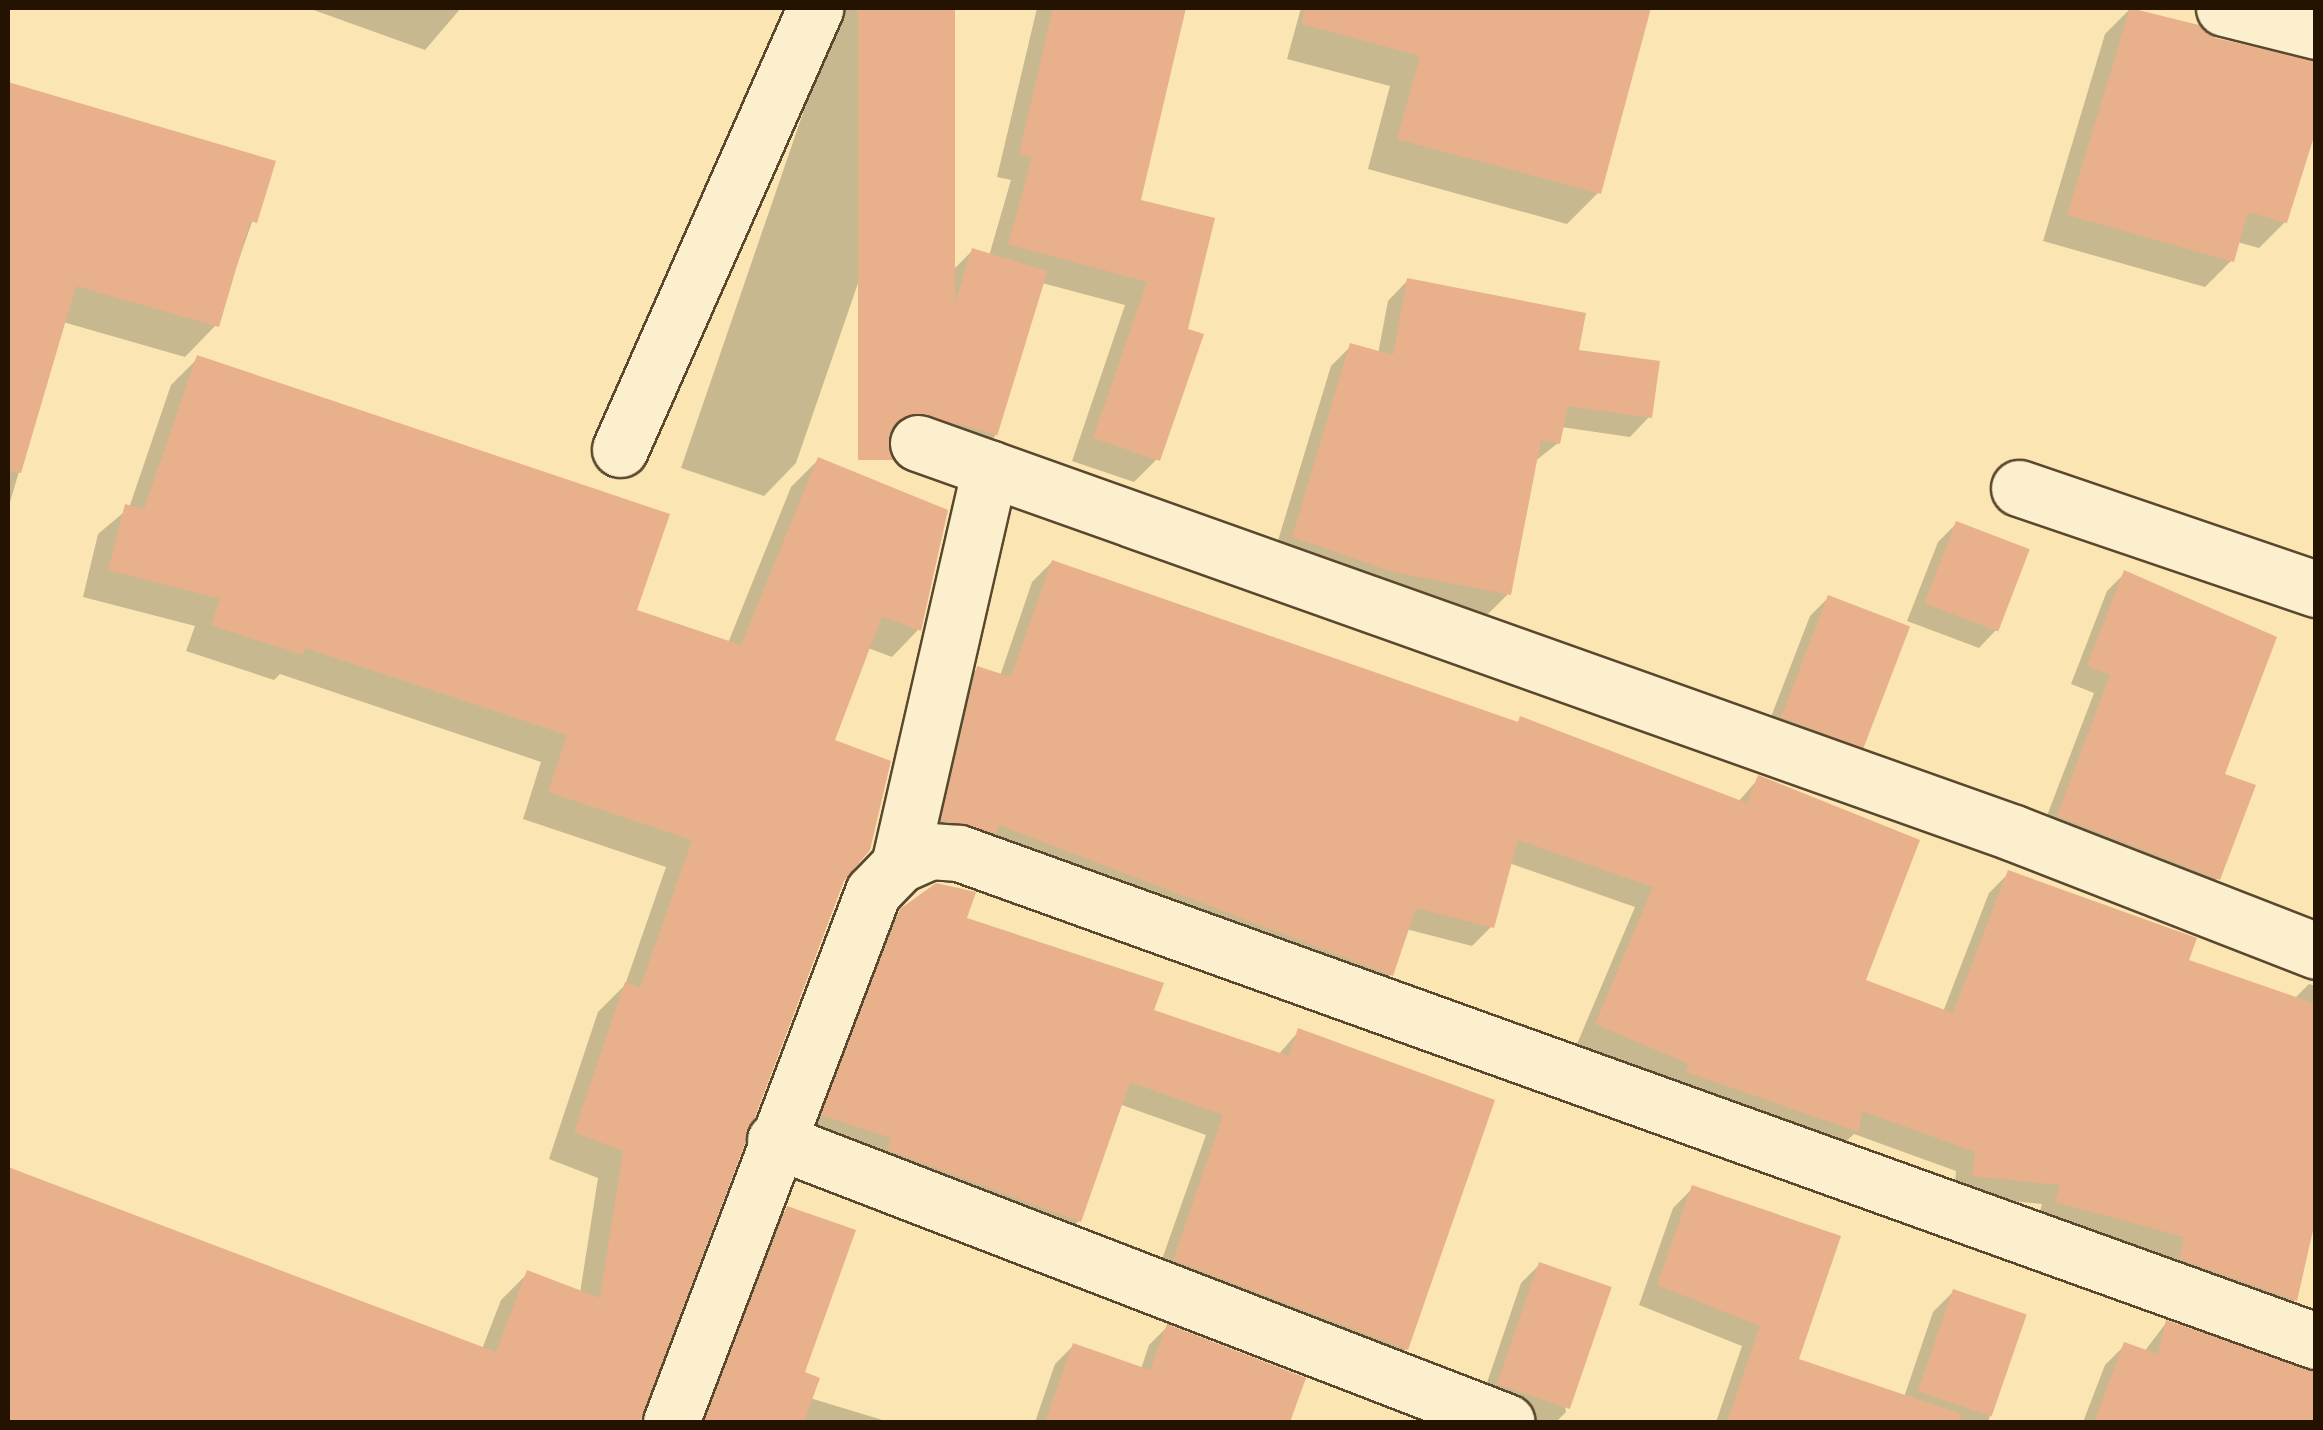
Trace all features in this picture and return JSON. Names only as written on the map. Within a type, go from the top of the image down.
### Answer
[{"type":"street","points":[[620,449],[815,8]]},
{"type":"street","points":[[2224,8],[2316,31]]},
{"type":"street","points":[[918,443],[2014,834],[2316,951]]},
{"type":"street","points":[[899,865],[990,468]]},
{"type":"street","points":[[2019,488],[2316,590]]},
{"type":"street","points":[[670,1422],[775,1140],[874,892],[899,865],[930,851],[959,853],[2316,1341]]},
{"type":"street","points":[[775,1140],[1508,1422]]},
{"type":"building","points":[[858,8],[955,8],[955,460],[858,460]]},
{"type":"building","points":[[1053,8],[1186,8],[1141,200],[1215,218],[1188,329],[1204,334],[1160,461],[1093,438],[1147,282],[1008,244],[1032,158],[1019,154]]},
{"type":"building","points":[[1304,8],[1651,8],[1601,194],[1397,139],[1420,56],[1302,24]]},
{"type":"building","points":[[2130,8],[2199,25],[2216,38],[2316,61],[2316,130],[2287,223],[2248,212],[2234,262],[2067,215]]},
{"type":"building","points":[[8,82],[276,161],[257,223],[250,221],[219,327],[76,286],[21,473],[8,471]]},
{"type":"building","points":[[972,248],[1048,271],[997,436],[922,412]]},
{"type":"building","points":[[1407,278],[1586,313],[1579,350],[1660,361],[1652,418],[1568,406],[1560,444],[1541,440],[1511,595],[1393,572],[1292,537],[1350,343],[1393,355]]},
{"type":"building","points":[[197,355],[670,514],[637,610],[741,645],[818,457],[948,510],[921,631],[882,616],[835,740],[891,761],[870,850],[844,881],[640,1422],[8,1422],[8,1167],[496,1352],[527,1270],[600,1298],[623,1151],[574,1132],[625,982],[640,988],[692,840],[548,792],[567,735],[305,648],[303,655],[211,625],[220,599],[108,570],[125,504],[144,509]]},
{"type":"building","points":[[1956,521],[2030,549],[1998,631],[1924,603]]},
{"type":"building","points":[[1052,560],[1518,722],[1520,716],[1747,803],[1758,775],[1920,840],[1866,980],[1953,1013],[2008,870],[2197,938],[2189,960],[2316,1004],[2316,1217],[2297,1301],[2179,1259],[2184,1237],[2055,1202],[2060,1185],[1972,1176],[1975,1152],[1862,1111],[1859,1132],[1686,1072],[1689,1064],[1595,1024],[1653,887],[1518,840],[1494,928],[1416,908],[1393,976],[999,825],[996,833],[941,820],[977,666],[1011,677]]},
{"type":"building","points":[[2124,570],[2277,637],[2225,774],[2256,785],[2220,880],[2057,816],[2110,675],[2087,666]]},
{"type":"building","points":[[1828,595],[1910,627],[1863,749],[1781,717]]},
{"type":"building","points":[[936,883],[976,892],[967,918],[1164,983],[1154,1010],[1289,1056],[1298,1028],[1495,1100],[1408,1350],[1173,1260],[1223,1115],[1130,1082],[1081,1222],[887,1150],[891,1138],[821,1115],[900,909]]},
{"type":"building","points":[[1692,1185],[1841,1236],[1799,1359],[1961,1414],[1960,1422],[1727,1422],[1760,1326],[1657,1285]]},
{"type":"building","points":[[787,1206],[856,1230],[805,1372],[820,1378],[804,1422],[704,1422]]},
{"type":"building","points":[[1539,1262],[1612,1287],[1570,1409],[1497,1384]]},
{"type":"building","points":[[1953,1289],[2027,1314],[1992,1417],[1918,1391]]},
{"type":"building","points":[[2166,1320],[2316,1371],[2316,1422],[2094,1422],[2124,1342],[2158,1354]]},
{"type":"building","points":[[1167,1324],[1306,1378],[1290,1422],[1045,1422],[1073,1343],[1150,1370]]}]
